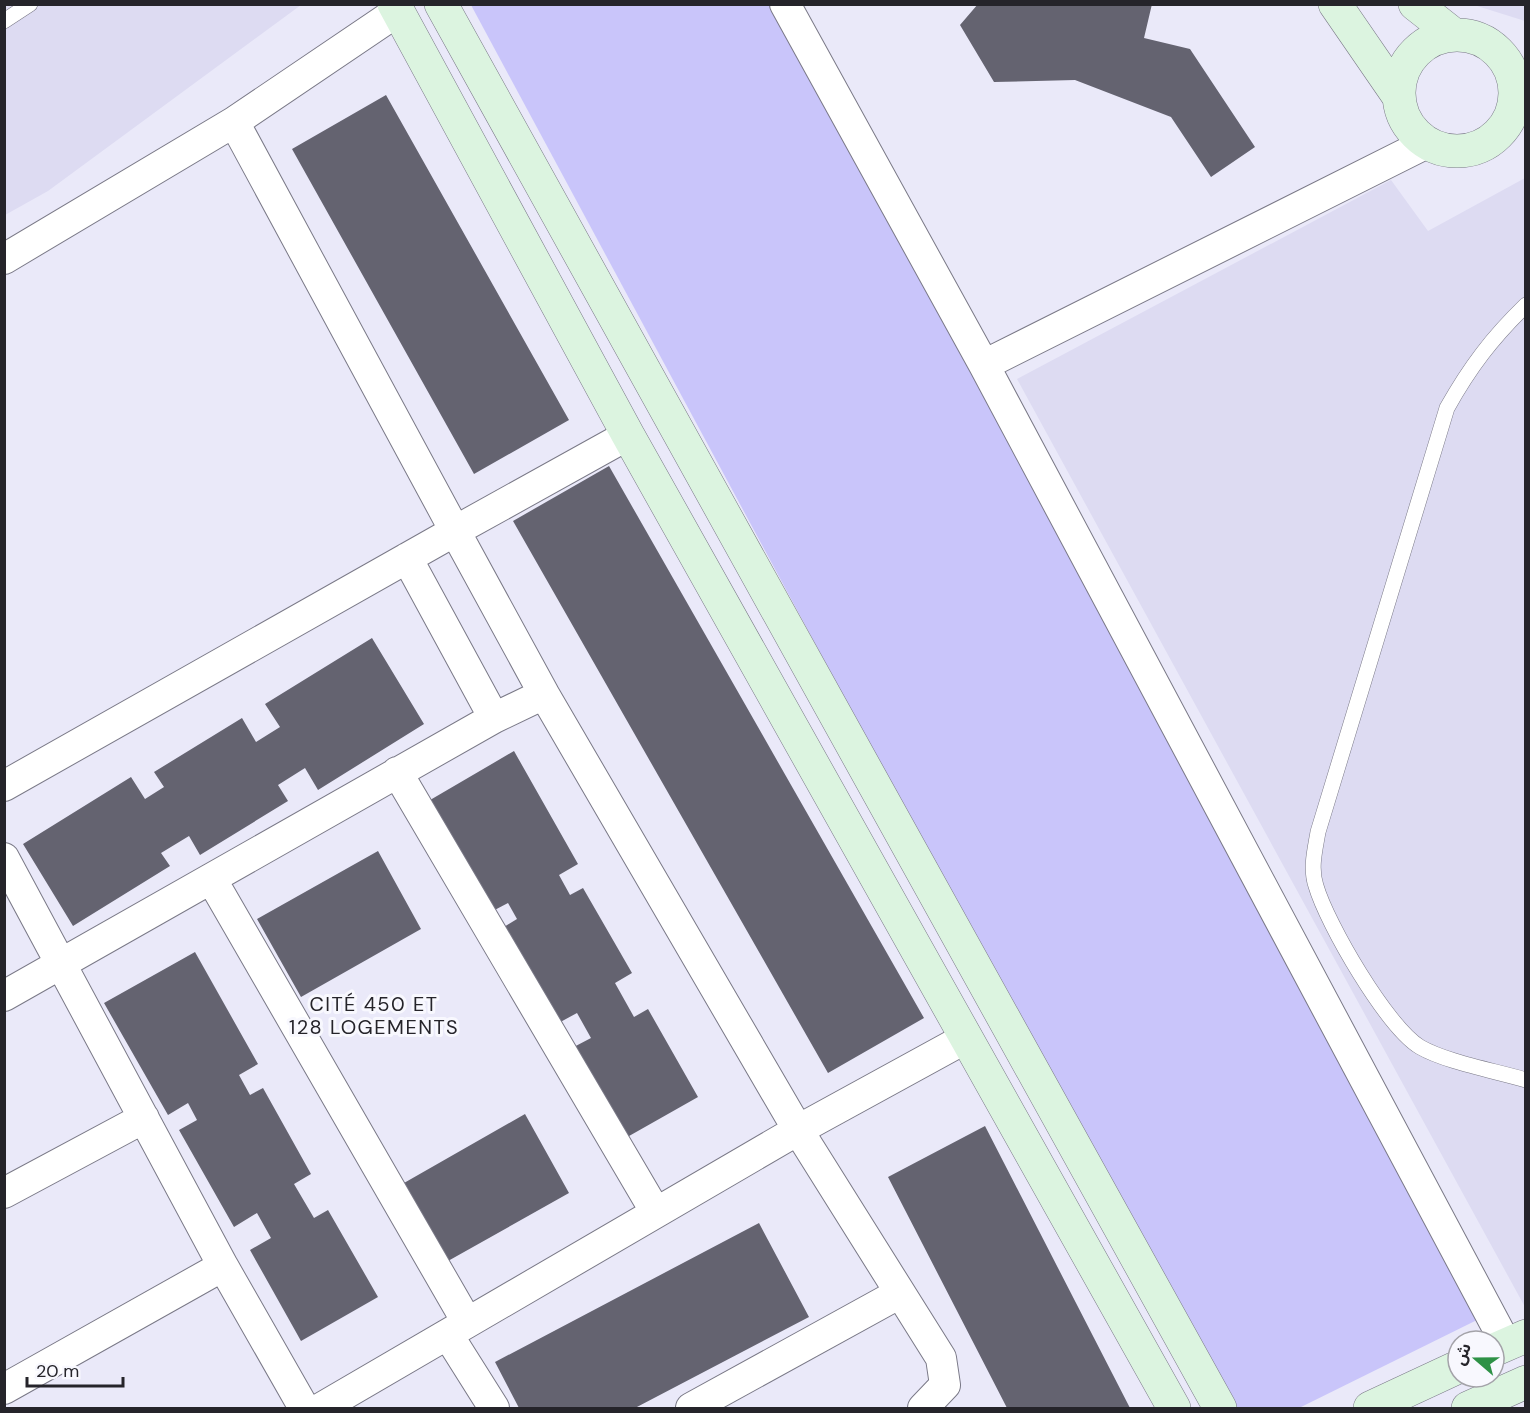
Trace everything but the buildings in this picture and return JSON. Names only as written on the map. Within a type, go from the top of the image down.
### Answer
[{"type":"main road","points":[[441,4],[1220,1408]]},
{"type":"main road","points":[[1335,4],[1399,97],[1403,115],[1412,131],[1427,143],[1443,150],[1462,152],[1480,148],[1516,124],[1516,88],[1512,70],[1502,54],[1489,42]]},
{"type":"main road","points":[[1415,4],[1453,34]]},
{"type":"main road","points":[[396,8],[628,435],[1174,1408]]},
{"type":"main road","points":[[1399,97],[1404,70],[1420,48],[1435,38],[1453,34],[1472,35],[1489,42],[1526,50]]},
{"type":"main road","points":[[1370,1408],[1446,1373]]},
{"type":"main road","points":[[1468,1408],[1526,1382]]},
{"type":"street","points":[[785,4],[984,365],[1509,1343]]},
{"type":"street","points":[[4,259],[234,122],[396,8]]},
{"type":"street","points":[[234,122],[544,694],[798,1130],[941,1358],[945,1385],[923,1408]]},
{"type":"street","points":[[984,365],[1427,143]]},
{"type":"street","points":[[4,786],[628,435]]},
{"type":"street","points":[[407,558],[494,718]]},
{"type":"street","points":[[4,996],[212,880],[397,772],[494,718],[544,694]]},
{"type":"street","points":[[397,772],[655,1211]]},
{"type":"street","points":[[4,858],[223,1266],[304,1408]]},
{"type":"street","points":[[212,880],[458,1328],[494,1408]]},
{"type":"street","points":[[321,1408],[655,1211],[966,1038]]},
{"type":"street","points":[[4,1193],[144,1118]]},
{"type":"street","points":[[4,1389],[223,1266]]},
{"type":"street","points":[[691,1408],[900,1293]]},
{"type":"lane","points":[[4,21],[30,4]]},
{"type":"lane","points":[[1526,305],[1497,333],[1470,367],[1447,408],[1318,832],[1312,861],[1315,885],[1326,910],[1370,986],[1411,1040],[1428,1051],[1526,1080]]},
{"type":"shaded area","points":[[5,5],[301,5],[48,191],[5,215]]},
{"type":"shaded area","points":[[471,5],[797,5],[1477,1320],[1459,1329],[1446,1329],[1446,1335],[1299,1408],[1227,1408]]},
{"type":"shaded area","points":[[1474,5],[1525,5],[1525,21]]},
{"type":"shaded area","points":[[1525,178],[1525,1307],[1017,379],[1391,180],[1428,231]]},
{"type":"district","name":"CITÉ 450 ET 128 LOGEMENTS","points":[[374,1016]]}]
